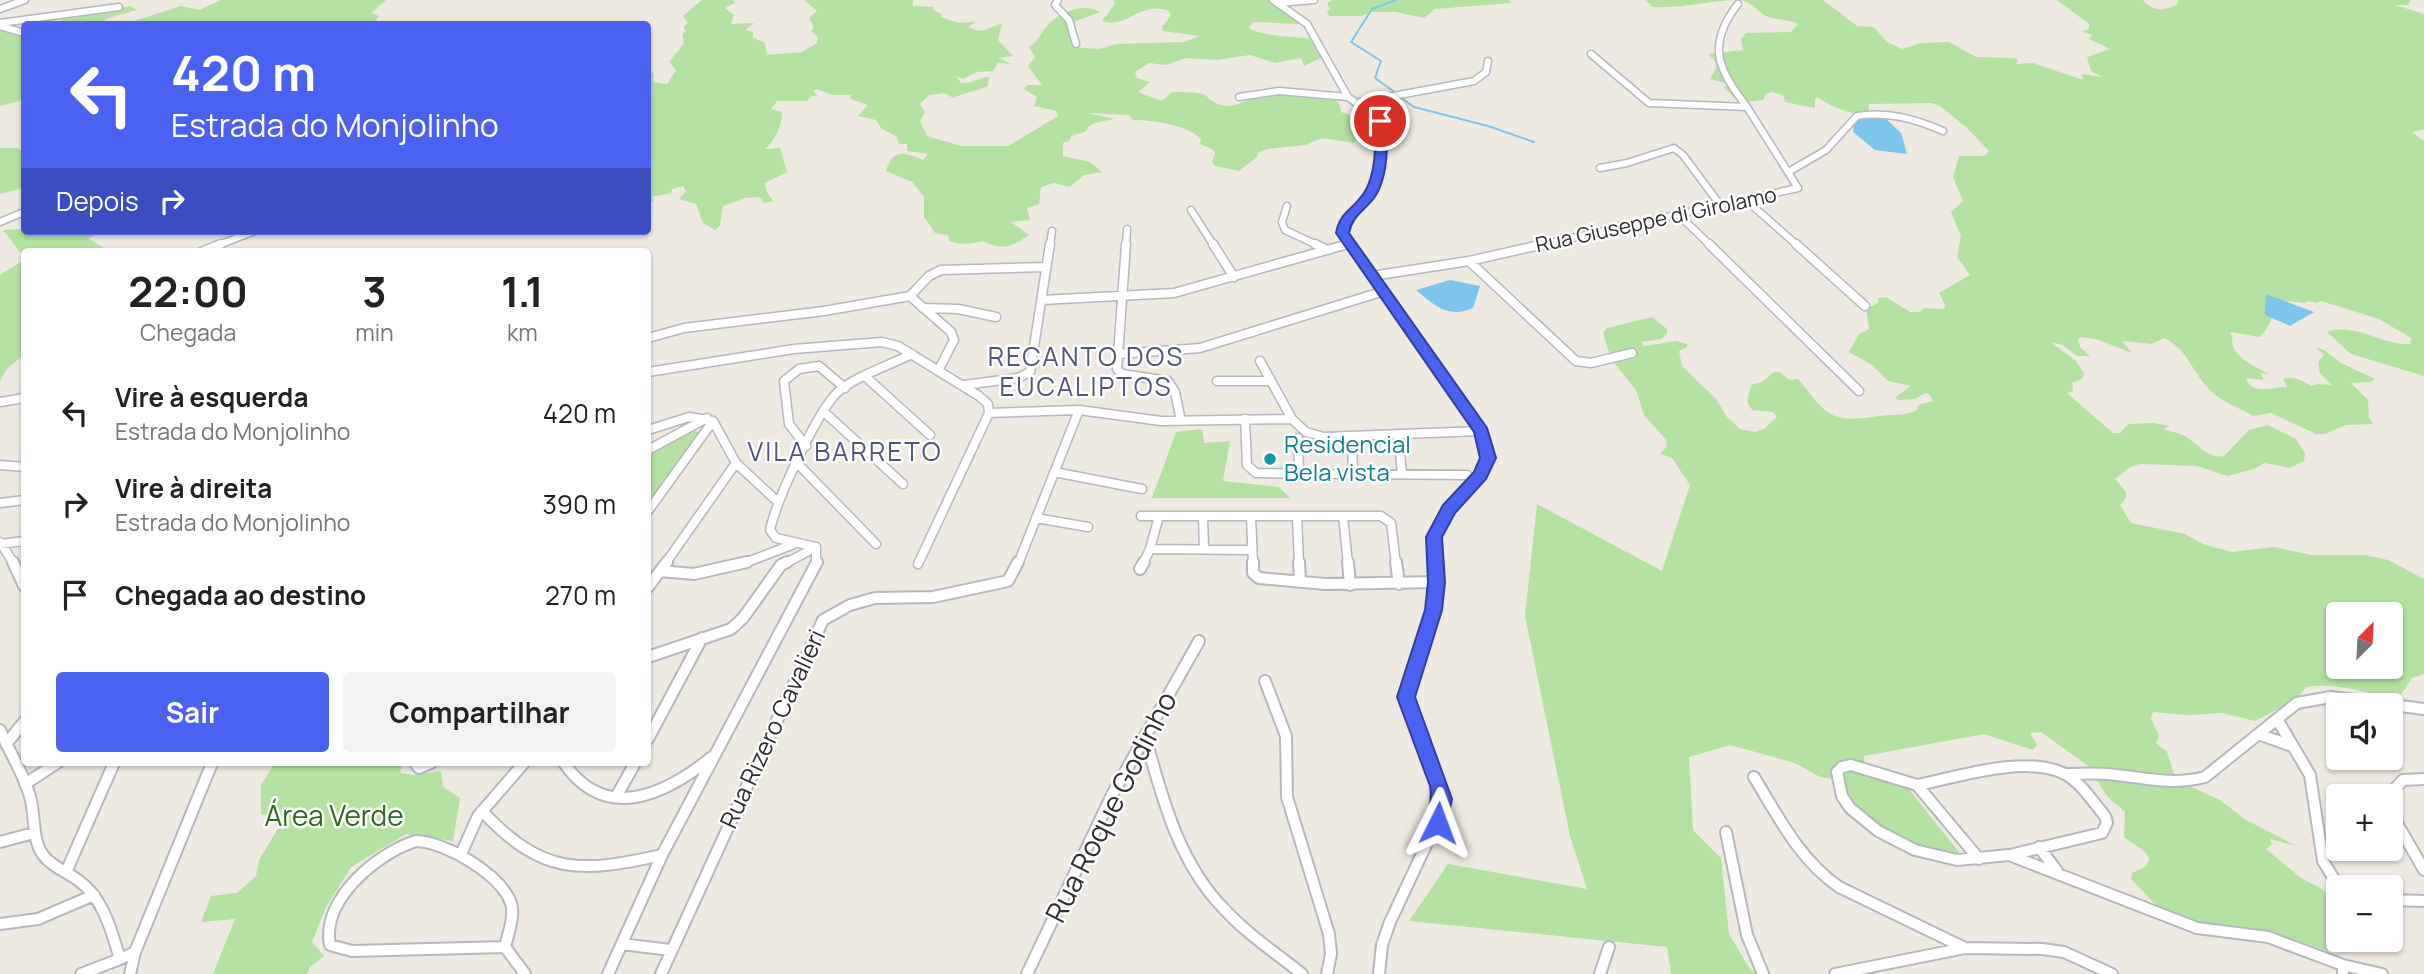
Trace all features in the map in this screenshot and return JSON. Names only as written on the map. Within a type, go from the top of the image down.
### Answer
[{"type":"street","points":[[0,9],[25,0]]},
{"type":"street","points":[[1058,0],[1055,5],[1069,20],[1076,44]]},
{"type":"street","points":[[1275,1],[1314,0]]},
{"type":"street","points":[[1275,1],[1307,24],[1348,97],[1382,125],[1375,182],[1368,197],[1343,223],[1342,233],[1481,431],[1488,458],[1480,475],[1449,509],[1434,537],[1437,582],[1431,623],[1406,697],[1439,786],[1441,811],[1390,922],[1382,945],[1379,974]]},
{"type":"street","name":"Rua Giuseppe di Girolamo","points":[[1371,276],[1469,261],[1797,190],[1790,172],[1723,74],[1719,57],[1726,21],[1738,4]]},
{"type":"street","points":[[26,21],[119,7]]},
{"type":"street","points":[[0,25],[21,22]]},
{"type":"street","points":[[0,25],[21,32]]},
{"type":"street","points":[[1591,54],[1649,103],[1747,107]]},
{"type":"street","points":[[1356,103],[1474,81],[1486,72],[1488,61]]},
{"type":"street","points":[[1239,97],[1259,92],[1308,92],[1348,97]]},
{"type":"street","points":[[1790,172],[1826,150],[1857,116],[1899,116],[1943,131]]},
{"type":"street","points":[[1600,168],[1627,163],[1674,148],[1680,151],[1721,206]]},
{"type":"street","points":[[1747,201],[1865,306]]},
{"type":"street","points":[[1287,206],[1282,222],[1285,230],[1327,250]]},
{"type":"street","points":[[1191,211],[1234,277]]},
{"type":"street","points":[[0,222],[21,213]]},
{"type":"street","points":[[1679,215],[1859,391]]},
{"type":"street","points":[[1127,229],[1117,369],[1122,374],[1163,378],[1172,384],[1181,421]]},
{"type":"street","points":[[963,385],[1028,375],[1052,231]]},
{"type":"street","points":[[211,248],[246,235]]},
{"type":"street","points":[[1042,300],[1174,293],[1349,244]]},
{"type":"street","points":[[1469,261],[1568,357],[1591,363],[1632,353]]},
{"type":"street","points":[[651,337],[684,328],[824,311],[910,296],[929,276],[941,270],[1046,267]]},
{"type":"street","points":[[1118,354],[1200,348],[1381,292]]},
{"type":"street","points":[[910,296],[951,332],[954,340],[938,372]]},
{"type":"street","points":[[923,308],[958,309],[996,317]]},
{"type":"street","points":[[651,372],[794,349],[872,341],[890,343],[912,354],[986,401],[989,413],[918,564]]},
{"type":"street","points":[[816,547],[776,538],[770,530],[778,502],[822,411],[833,396],[845,388],[912,354]]},
{"type":"street","points":[[1260,361],[1292,419],[1306,432],[1324,437],[1481,431]]},
{"type":"street","points":[[806,446],[790,431],[784,381],[795,371],[819,366],[845,388]]},
{"type":"street","points":[[651,378],[671,369]]},
{"type":"street","points":[[867,378],[930,435]]},
{"type":"street","points":[[1217,381],[1272,381]]},
{"type":"street","points":[[0,402],[21,398]]},
{"type":"street","points":[[989,413],[1079,410],[1181,421],[1292,419]]},
{"type":"street","points":[[1079,410],[1036,518],[1088,527]]},
{"type":"street","points":[[822,411],[903,484]]},
{"type":"street","points":[[651,429],[689,417],[710,420]]},
{"type":"street","points":[[1245,419],[1248,468],[1256,472],[1467,475]]},
{"type":"street","points":[[651,449],[710,420]]},
{"type":"street","points":[[710,420],[736,463],[778,502]]},
{"type":"street","points":[[651,507],[710,420]]},
{"type":"street","points":[[1298,438],[1299,473]]},
{"type":"street","points":[[1352,443],[1353,473]]},
{"type":"street","points":[[1399,443],[1402,474]]},
{"type":"street","points":[[651,583],[736,463]]},
{"type":"street","points":[[798,464],[876,544]]},
{"type":"street","points":[[0,465],[21,467]]},
{"type":"street","points":[[1054,471],[1142,489]]},
{"type":"street","points":[[0,503],[21,500]]},
{"type":"street","points":[[1141,516],[1381,516],[1389,520],[1399,584]]},
{"type":"street","points":[[1140,569],[1150,549],[1159,516]]},
{"type":"street","points":[[1203,516],[1204,549]]},
{"type":"street","points":[[1251,516],[1253,573],[1256,576],[1300,582],[1350,584],[1437,582]]},
{"type":"street","points":[[1297,516],[1300,582]]},
{"type":"street","points":[[1343,516],[1350,584]]},
{"type":"street","name":"Rua Rizero Cavalieri","points":[[661,974],[823,620],[850,605],[874,598],[933,597],[1008,581],[1013,575],[1036,518]]},
{"type":"street","points":[[1,543],[21,541]]},
{"type":"street","points":[[1,543],[10,554],[21,579]]},
{"type":"street","points":[[660,571],[674,576],[699,575],[796,543]]},
{"type":"street","points":[[651,656],[724,632],[738,624],[781,565],[816,547]]},
{"type":"street","points":[[608,974],[662,855],[817,562],[816,547]]},
{"type":"street","points":[[1150,549],[1252,550]]},
{"type":"street","points":[[651,733],[702,638]]},
{"type":"street","name":"Rua Roque Godinho","points":[[1027,974],[1092,834],[1199,641]]},
{"type":"street","points":[[1265,681],[1286,736],[1287,797],[1329,933],[1331,954],[1327,974]]},
{"type":"street","points":[[2064,774],[2105,816],[2106,829],[2102,833],[2009,855],[1957,860],[1934,856],[1896,842],[1878,831],[1850,808],[1842,796],[1837,772],[1842,767],[1851,765],[1917,785],[2014,768],[2176,783],[2191,782],[2205,777],[2297,703],[2331,697],[2424,709]]},
{"type":"street","points":[[2277,719],[2306,767],[2314,788],[2320,861],[2328,875]]},
{"type":"street","points":[[6,744],[21,727]]},
{"type":"street","points":[[0,730],[33,805],[34,833],[42,854],[48,862],[86,886],[94,895],[109,922],[120,959]]},
{"type":"street","points":[[2260,735],[2293,747]]},
{"type":"street","points":[[1145,736],[1164,801],[1185,852],[1205,887],[1231,916],[1302,974]]},
{"type":"street","points":[[566,766],[577,783],[587,790],[616,797],[662,790],[714,756]]},
{"type":"street","points":[[25,784],[52,766]]},
{"type":"street","points":[[66,873],[113,766]]},
{"type":"street","points":[[130,974],[135,953],[211,766]]},
{"type":"street","points":[[461,854],[467,832],[522,766]]},
{"type":"street","points":[[510,781],[528,766]]},
{"type":"street","points":[[616,797],[633,766]]},
{"type":"street","points":[[1754,777],[1804,859],[1821,875],[1965,948]]},
{"type":"street","points":[[2399,784],[2403,780],[2424,779]]},
{"type":"street","points":[[1917,785],[1979,859]]},
{"type":"street","points":[[482,811],[509,841],[538,859],[550,863],[598,867],[662,855]]},
{"type":"street","points":[[1726,832],[1747,935],[1763,974]]},
{"type":"street","points":[[0,842],[34,833]]},
{"type":"street","points":[[2403,834],[2424,870]]},
{"type":"street","points":[[505,947],[352,951],[335,948],[327,940],[331,919],[348,890],[394,850],[417,841],[461,854],[509,898],[511,914],[505,947],[525,974]]},
{"type":"street","points":[[2039,847],[2058,872]]},
{"type":"street","points":[[2009,855],[2058,872],[2187,925],[2211,932],[2268,937],[2343,969],[2382,974]]},
{"type":"street","points":[[0,925],[38,919],[94,895]]},
{"type":"street","points":[[2403,900],[2424,901]]},
{"type":"street","points":[[622,944],[670,950]]},
{"type":"street","points":[[1600,974],[1609,947]]},
{"type":"street","points":[[1835,974],[1965,948],[2042,949],[2064,952],[2112,974]]},
{"type":"street","points":[[81,974],[135,953]]},
{"type":"green space","points":[[221,0],[386,0],[371,13],[379,16],[376,21],[134,21],[181,6],[199,10]]},
{"type":"green space","points":[[702,0],[733,0],[735,3],[725,8],[734,15],[731,24],[754,23],[745,30],[753,32],[753,38],[765,43],[767,55],[802,52],[817,43],[818,37],[811,31],[814,27],[809,18],[817,11],[804,0],[913,0],[913,6],[934,7],[933,10],[941,14],[941,17],[958,23],[976,22],[968,27],[974,30],[982,31],[1002,24],[998,40],[1013,56],[999,58],[1011,64],[998,63],[993,71],[977,72],[963,79],[956,76],[961,83],[989,77],[988,86],[953,98],[945,93],[929,95],[920,104],[925,112],[920,121],[927,136],[961,146],[1008,146],[1058,116],[1056,111],[1034,106],[1037,97],[1024,89],[1028,85],[1042,85],[1028,66],[1035,57],[1029,47],[1052,21],[1064,13],[1079,8],[1100,12],[1076,21],[1068,31],[1077,41],[1072,47],[1100,49],[1116,44],[1184,42],[1200,36],[1163,31],[1162,27],[1171,15],[1169,11],[1159,9],[1150,9],[1119,22],[1102,21],[1115,4],[1113,0],[1269,0],[1296,18],[1299,24],[1253,22],[1249,28],[1272,35],[1317,39],[1316,50],[1323,57],[1304,66],[1301,58],[1275,63],[1250,55],[1217,60],[1186,58],[1166,65],[1149,63],[1135,72],[1137,78],[1150,82],[1138,92],[1162,101],[1172,92],[1200,93],[1225,106],[1249,100],[1249,96],[1268,94],[1323,99],[1317,93],[1336,101],[1341,112],[1364,119],[1357,129],[1358,135],[1354,143],[1322,138],[1305,145],[1268,149],[1258,153],[1257,157],[1239,171],[1215,166],[1212,162],[1215,153],[1212,149],[1200,144],[1201,140],[1196,135],[1180,127],[1133,120],[1129,115],[1088,113],[1114,119],[1094,123],[1085,132],[1071,136],[1069,141],[1063,143],[1063,156],[1090,162],[1102,172],[1084,175],[1070,187],[1054,183],[1041,187],[1039,204],[1027,208],[1030,220],[1011,222],[1029,235],[1012,245],[1001,247],[983,241],[966,244],[953,242],[949,241],[948,235],[935,233],[924,217],[924,197],[912,182],[886,171],[896,155],[905,154],[923,160],[928,154],[907,151],[907,144],[899,144],[897,137],[881,128],[876,120],[858,116],[868,105],[850,99],[851,95],[832,95],[817,89],[813,91],[818,96],[811,96],[807,101],[777,101],[771,109],[782,112],[782,117],[777,132],[765,149],[780,148],[787,172],[765,183],[773,201],[765,203],[759,197],[745,198],[723,206],[720,225],[715,230],[703,223],[696,204],[679,199],[686,191],[683,186],[672,189],[671,193],[652,197],[651,202],[651,72],[654,74],[653,82],[667,84],[676,70],[669,62],[684,43],[682,34],[686,31],[683,27],[688,23],[683,16]]},
{"type":"green space","points":[[1333,0],[1509,0],[1511,3],[1435,9],[1424,18],[1396,12],[1329,16],[1327,3]]},
{"type":"green space","points":[[1646,0],[1739,0],[1674,7],[1652,7]]},
{"type":"green space","points":[[1739,0],[1823,0],[1857,26],[1874,27],[1887,42],[1902,49],[1921,43],[1949,42],[1976,57],[2014,58],[2018,60],[2016,64],[2033,63],[2083,80],[2082,74],[2102,77],[2091,71],[2087,57],[2110,49],[2089,39],[2092,35],[2082,31],[2089,29],[2089,24],[2057,0],[2143,0],[2151,7],[2159,9],[2178,4],[2178,0],[2411,0],[2408,5],[2395,5],[2424,14],[2424,129],[2412,132],[2424,141],[2424,376],[2351,354],[2327,332],[2337,329],[2357,331],[2400,344],[2410,344],[2411,338],[2379,319],[2321,301],[2305,303],[2281,300],[2260,337],[2230,332],[2237,353],[2269,374],[2260,373],[2264,380],[2246,378],[2249,384],[2257,389],[2287,387],[2283,379],[2290,378],[2311,386],[2331,385],[2320,373],[2318,362],[2324,355],[2315,347],[2375,379],[2371,382],[2351,383],[2368,400],[2369,417],[2373,424],[2346,425],[2325,434],[2316,434],[2271,413],[2253,416],[2215,395],[2180,349],[2164,338],[2152,344],[2122,341],[2132,353],[2096,339],[2081,337],[2078,339],[2080,347],[2090,356],[2077,356],[2063,345],[2051,342],[2076,361],[2084,373],[2082,379],[2072,383],[2073,391],[2067,393],[2113,433],[2120,433],[2128,424],[2154,423],[2170,426],[2165,430],[2183,435],[2213,456],[2224,456],[2249,430],[2268,425],[2296,439],[2305,453],[2304,461],[2290,468],[2264,463],[2254,469],[2227,476],[2197,466],[2140,464],[2130,467],[2115,479],[2126,492],[2126,498],[2120,505],[2131,523],[2185,534],[2203,544],[2232,552],[2274,547],[2311,555],[2365,555],[2388,560],[2424,579],[2424,674],[2412,678],[2402,693],[2370,693],[2341,687],[2306,687],[2296,700],[2255,721],[2222,713],[2187,715],[2153,712],[2151,718],[2159,736],[2156,743],[2167,752],[2176,780],[2220,800],[2246,820],[2297,846],[2270,839],[2272,844],[2266,849],[2301,878],[2326,892],[2326,950],[2268,932],[2187,924],[2154,903],[2131,879],[2132,873],[2145,867],[2150,859],[2145,852],[2124,837],[2125,812],[2107,796],[2087,765],[2041,732],[2030,733],[2037,745],[2033,750],[1984,734],[1864,756],[1866,769],[1907,787],[1962,856],[1924,849],[1899,839],[1865,814],[1855,803],[1842,780],[1820,777],[1795,763],[1730,745],[1689,757],[1693,830],[1721,858],[1729,934],[1748,966],[1756,974],[1671,974],[1667,947],[1409,921],[1448,864],[1587,889],[1570,836],[1525,616],[1537,504],[1662,571],[1690,485],[1672,458],[1660,454],[1667,446],[1666,440],[1644,415],[1636,390],[1611,359],[1603,333],[1607,328],[1652,317],[1667,329],[1667,334],[1661,339],[1642,342],[1644,346],[1676,341],[1687,344],[1687,347],[1679,351],[1682,366],[1716,399],[1727,417],[1740,429],[1755,432],[1764,429],[1777,417],[1773,412],[1752,410],[1747,402],[1751,385],[1762,382],[1774,372],[1779,372],[1790,380],[1798,379],[1824,409],[1850,419],[1902,415],[1917,410],[1918,405],[1933,401],[1929,394],[1925,393],[1915,399],[1897,400],[1896,397],[1911,386],[1888,381],[1872,365],[1849,352],[1859,334],[1869,329],[1866,309],[1878,303],[1878,298],[1886,297],[1910,312],[1920,312],[1924,308],[1944,309],[1945,305],[1939,293],[1970,275],[1957,257],[1961,236],[1951,212],[1963,201],[1953,177],[1959,156],[1985,156],[1989,151],[1967,128],[1940,106],[1932,103],[1869,104],[1869,115],[1842,110],[1817,97],[1815,108],[1785,102],[1783,95],[1772,92],[1766,94],[1763,100],[1739,103],[1724,87],[1729,84],[1710,79],[1716,68],[1715,61],[1708,54],[1743,50],[1741,39],[1746,33],[1791,32],[1798,24],[1766,16],[1751,4]]},
{"type":"green space","points":[[130,6],[137,10],[104,21],[61,21],[57,18],[86,11],[102,13]]},
{"type":"green space","points":[[19,19],[17,26],[21,28],[21,101],[0,106],[0,27]]},
{"type":"green space","points":[[0,148],[17,148],[21,150],[21,189],[0,194]]},
{"type":"green space","points":[[21,229],[21,235],[94,235],[89,239],[104,248],[21,248],[21,253],[3,230]]},
{"type":"green space","points":[[21,262],[21,357],[5,371],[0,381],[0,275]]},
{"type":"green space","points":[[1202,429],[1204,443],[1230,441],[1223,481],[1279,487],[1290,498],[1152,498],[1176,432]]},
{"type":"green space","points":[[694,430],[698,432],[698,436],[651,499],[651,452]]},
{"type":"green space","name":"Área Verde","points":[[273,766],[401,766],[400,773],[413,775],[441,771],[443,787],[460,798],[453,841],[406,834],[351,867],[326,907],[312,942],[324,956],[310,967],[307,974],[213,974],[235,919],[201,922],[211,896],[237,893],[256,876],[259,860],[282,822],[261,814],[261,785]]},
{"type":"water","points":[[1855,117],[1884,117],[1901,133],[1907,154],[1875,150],[1853,132]]},
{"type":"water","points":[[1450,280],[1480,286],[1473,308],[1449,311],[1436,306],[1416,290]]},
{"type":"water","points":[[2266,294],[2314,312],[2290,326],[2265,315]]},
{"type":"waterway","points":[[1396,0],[1372,9],[1351,42],[1381,61],[1375,78],[1396,93]]},
{"type":"waterway","points":[[1400,97],[1414,107],[1488,126],[1534,142]]},
{"type":"place","name":"Residencial Bela vista","points":[[1270,459]]},
{"type":"district","name":"RECANTO DOS EUCALIPTOS","points":[[1086,372]]},
{"type":"district","name":"VILA BARRETO","points":[[845,452]]},
{"type":"route","points":[[1380,121],[1381,138],[1375,182],[1368,197],[1345,219],[1342,233],[1381,292],[1457,394],[1481,431],[1488,451],[1488,458],[1480,475],[1449,509],[1434,537],[1437,582],[1434,610],[1406,697],[1439,786],[1442,799],[1438,823]]}]
